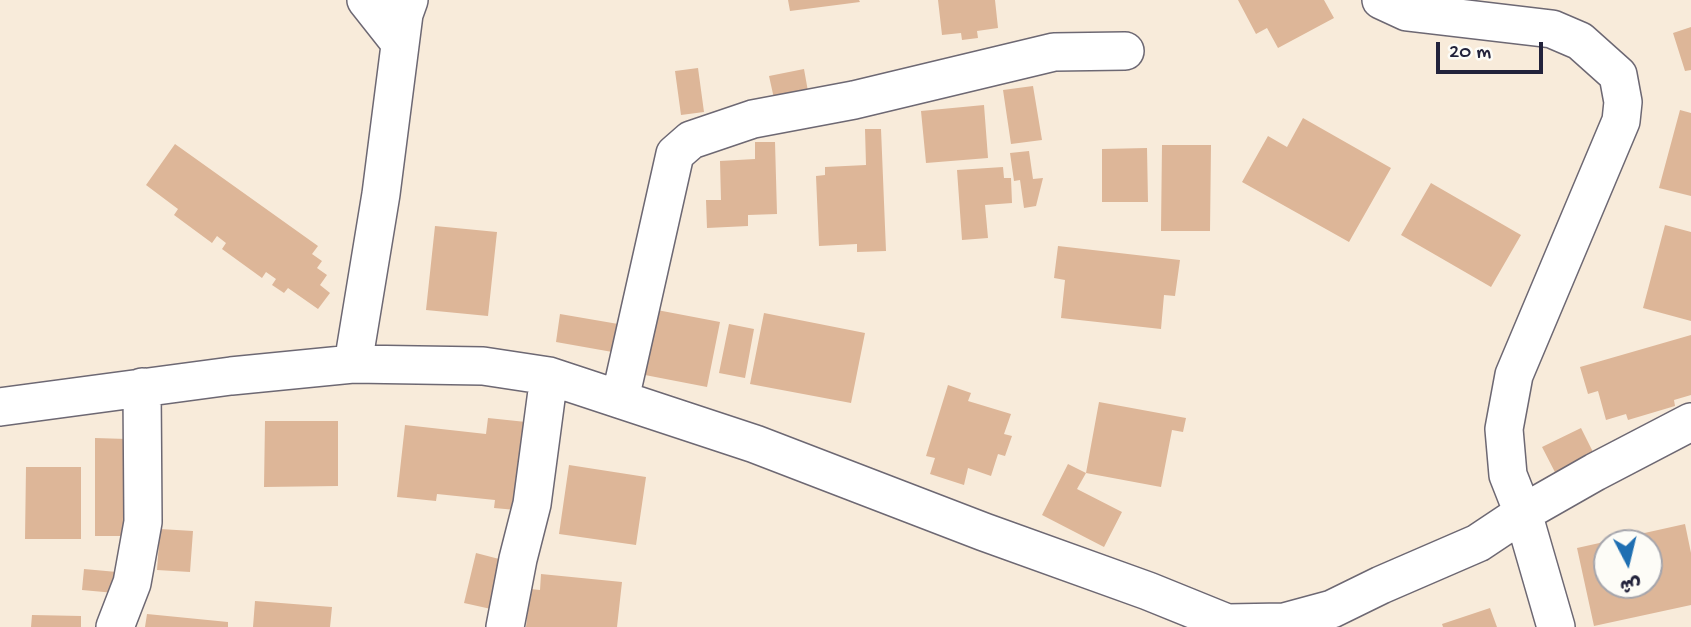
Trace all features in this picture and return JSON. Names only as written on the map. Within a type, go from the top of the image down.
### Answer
[{"type":"street","points":[[366,0],[401,43]]},
{"type":"street","points":[[353,364],[381,194],[408,0]]},
{"type":"street","points":[[1381,0],[1407,12],[1552,29],[1580,41],[1618,75],[1623,102],[1621,121],[1514,375],[1504,429],[1508,475],[1523,513],[1556,627]]},
{"type":"street","points":[[620,399],[675,154],[691,140],[753,119],[854,100],[1054,52],[1125,51]]},
{"type":"street","points":[[0,407],[142,387],[353,364],[483,366],[549,376],[755,444],[984,532],[1148,591],[1225,625],[1284,622],[1332,609],[1478,542],[1595,472],[1691,422]]},
{"type":"street","points":[[505,627],[532,504],[549,376]]},
{"type":"street","points":[[115,627],[132,583],[143,522],[142,387]]},
{"type":"building","points":[[788,0],[859,0],[860,2],[790,11]]},
{"type":"building","points":[[938,0],[995,0],[998,28],[977,31],[978,38],[962,40],[961,33],[942,35]]},
{"type":"building","points":[[1238,0],[1324,0],[1334,18],[1278,48],[1267,28],[1256,34]]},
{"type":"building","points":[[1691,27],[1691,70],[1685,71],[1673,33]]},
{"type":"building","points":[[698,68],[704,112],[681,115],[675,71]]},
{"type":"building","points":[[804,69],[809,97],[775,103],[769,76]]},
{"type":"building","points":[[1033,86],[1042,140],[1011,144],[1003,90]]},
{"type":"building","points":[[984,105],[988,158],[926,163],[921,111]]},
{"type":"building","points":[[1680,110],[1691,113],[1691,196],[1659,188]]},
{"type":"building","points":[[1303,118],[1391,168],[1349,242],[1242,182],[1268,136],[1287,147]]},
{"type":"building","points":[[865,129],[881,129],[886,251],[857,252],[857,244],[819,246],[816,176],[825,175],[825,167],[866,165]]},
{"type":"building","points":[[755,142],[775,142],[777,214],[748,215],[748,226],[707,228],[706,200],[721,200],[720,161],[755,159]]},
{"type":"building","points":[[175,144],[318,246],[312,254],[322,261],[317,268],[327,275],[320,285],[330,293],[318,309],[288,288],[284,293],[272,285],[276,279],[266,272],[262,278],[222,249],[226,243],[217,236],[212,243],[174,215],[178,209],[146,185]]},
{"type":"building","points":[[1162,145],[1211,145],[1210,231],[1161,231]]},
{"type":"building","points":[[1147,148],[1148,202],[1102,202],[1102,149]]},
{"type":"building","points":[[1029,151],[1033,179],[1043,178],[1036,206],[1024,208],[1020,180],[1014,181],[1010,153]]},
{"type":"building","points":[[1003,167],[1004,178],[1011,178],[1012,203],[985,205],[988,238],[962,240],[957,170]]},
{"type":"building","points":[[1431,183],[1521,235],[1491,287],[1401,235]]},
{"type":"building","points":[[1665,225],[1691,232],[1691,321],[1643,308]]},
{"type":"building","points":[[435,226],[497,232],[488,316],[426,310]]},
{"type":"building","points":[[1058,246],[1180,260],[1175,296],[1164,295],[1161,329],[1061,318],[1065,280],[1054,278]]},
{"type":"building","points":[[657,310],[720,322],[707,387],[645,375]]},
{"type":"building","points":[[764,313],[865,333],[851,403],[750,384]]},
{"type":"building","points":[[560,314],[624,325],[618,353],[556,342]]},
{"type":"building","points":[[729,324],[754,329],[745,378],[719,373]]},
{"type":"building","points":[[1691,335],[1691,395],[1674,400],[1675,406],[1628,420],[1626,414],[1606,420],[1598,391],[1588,394],[1580,367]]},
{"type":"building","points":[[948,385],[971,393],[968,401],[1011,414],[1004,434],[1012,436],[1005,456],[998,454],[991,476],[968,468],[964,485],[930,474],[935,458],[926,456]]},
{"type":"building","points":[[1099,402],[1186,418],[1183,432],[1172,430],[1161,487],[1086,473]]},
{"type":"building","points":[[488,418],[526,422],[516,510],[494,508],[495,500],[437,494],[436,501],[397,497],[405,425],[486,434]]},
{"type":"building","points":[[265,421],[338,421],[338,486],[264,487]]},
{"type":"building","points":[[1581,428],[1598,462],[1559,480],[1542,447]]},
{"type":"building","points":[[95,438],[127,439],[127,536],[95,536]]},
{"type":"building","points":[[1068,464],[1086,473],[1077,489],[1122,512],[1104,547],[1042,515]]},
{"type":"building","points":[[569,465],[646,477],[636,545],[559,534]]},
{"type":"building","points":[[26,467],[81,467],[81,539],[25,539]]},
{"type":"building","points":[[1685,524],[1691,553],[1691,605],[1594,626],[1577,548],[1593,544],[1593,599],[1663,599],[1662,529]]},
{"type":"building","points":[[160,529],[193,531],[190,572],[157,570]]},
{"type":"building","points":[[476,553],[503,560],[491,609],[464,603]]},
{"type":"building","points":[[84,569],[117,572],[115,593],[82,590]]},
{"type":"building","points":[[541,574],[622,582],[617,627],[526,627],[530,589],[540,590]]},
{"type":"building","points":[[255,601],[332,607],[330,627],[253,627]]},
{"type":"building","points":[[1490,608],[1497,627],[1443,627],[1442,624]]},
{"type":"building","points":[[147,614],[228,622],[228,627],[145,627]]},
{"type":"building","points":[[32,615],[81,616],[81,627],[31,627]]}]
